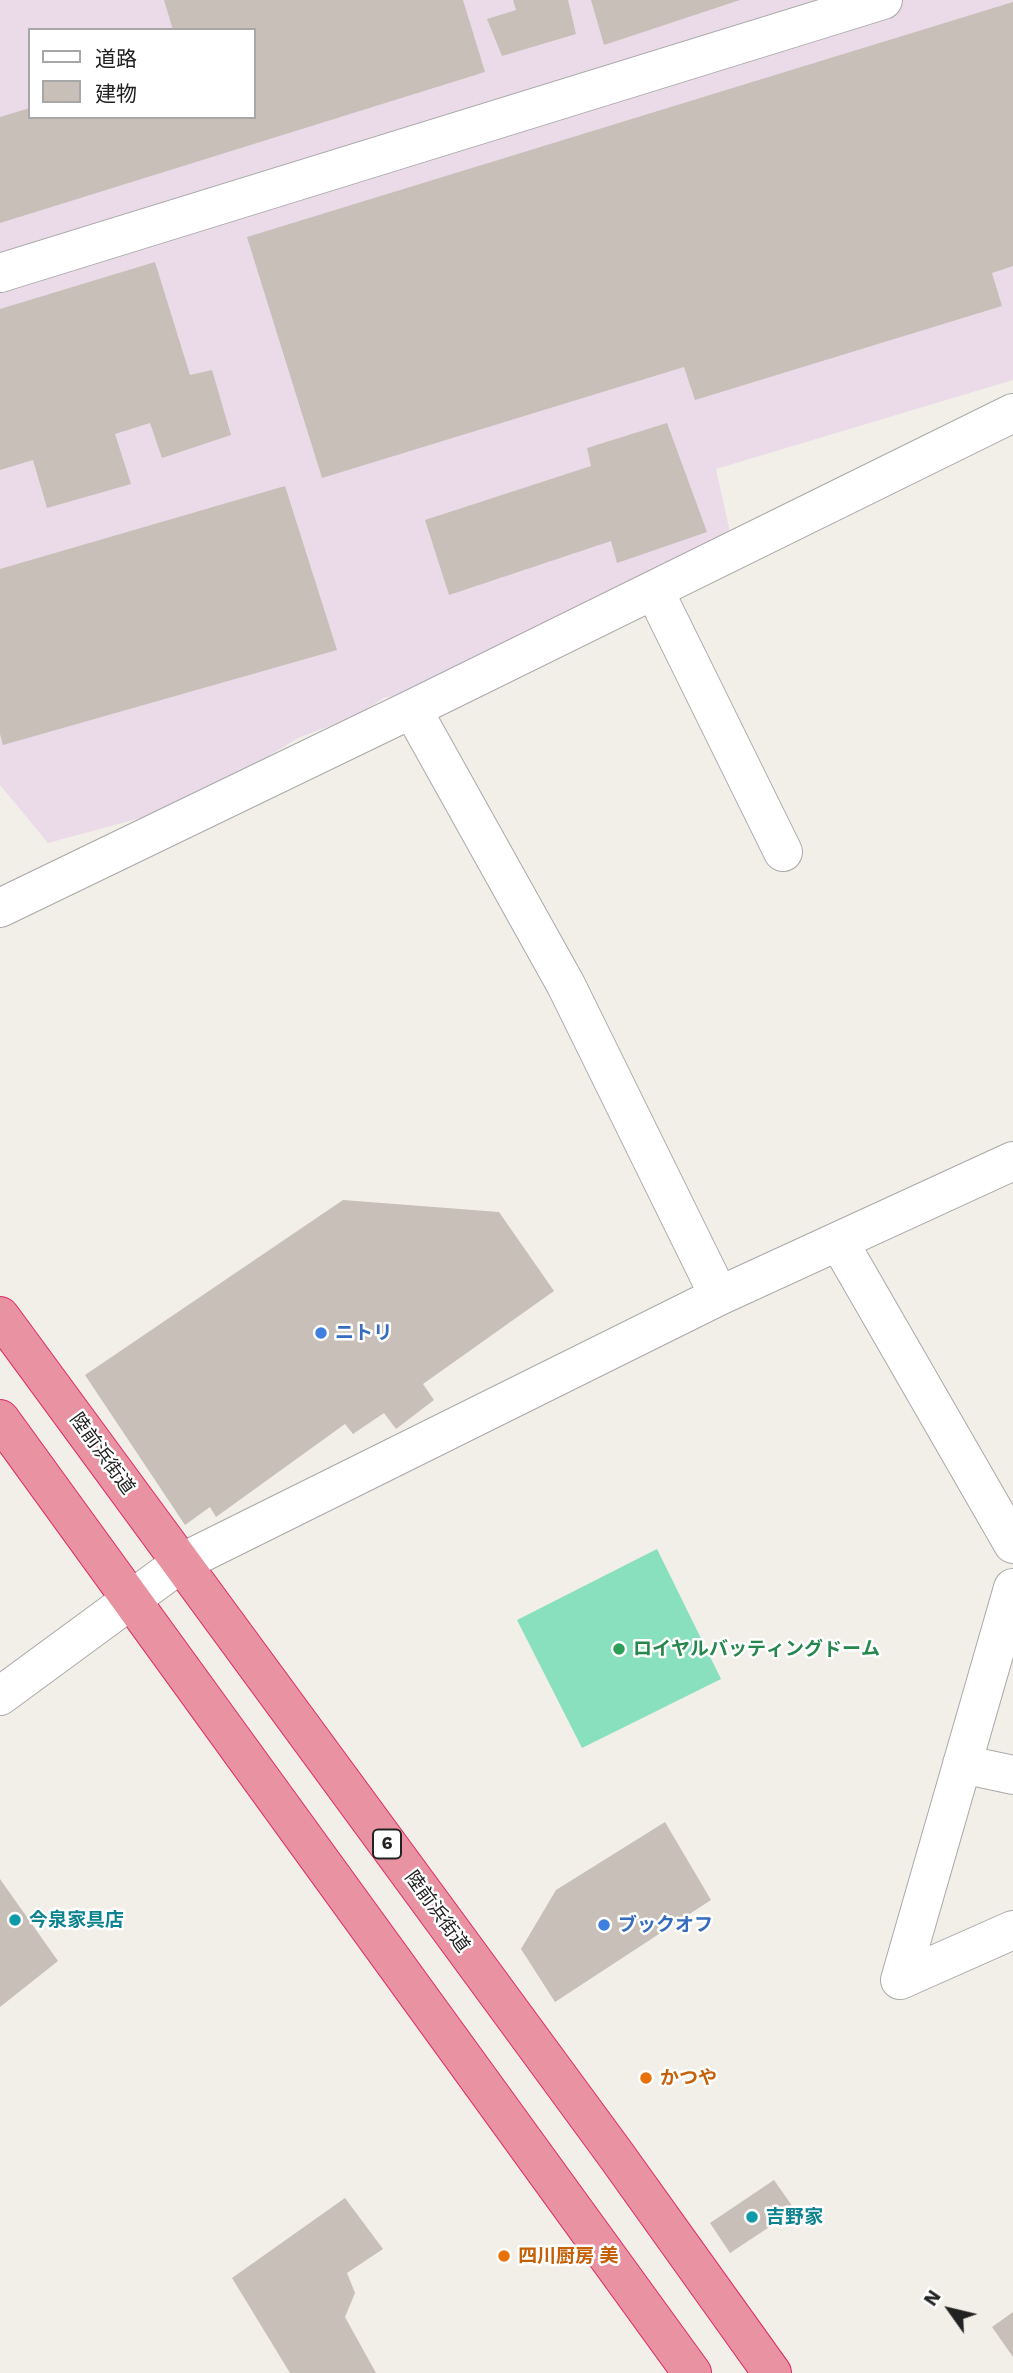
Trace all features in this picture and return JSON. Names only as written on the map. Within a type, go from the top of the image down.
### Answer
[{"type":"highway","name":"陸前浜街道","points":[[0,1316],[616,2155],[772,2373]]},
{"type":"highway","points":[[0,1419],[692,2373]]},
{"type":"street","points":[[0,273],[883,0]]},
{"type":"street","points":[[0,908],[1013,413]]},
{"type":"street","points":[[653,590],[783,852]]},
{"type":"street","points":[[412,709],[566,985],[719,1296]]},
{"type":"street","points":[[0,1696],[181,1563],[719,1296],[1013,1161]]},
{"type":"street","points":[[839,1241],[1013,1544]]},
{"type":"street","points":[[1013,1588],[900,1980],[1013,1930]]},
{"type":"street","points":[[962,1764],[1013,1775]]},
{"type":"shaded area","points":[[0,0],[1013,0],[1013,380],[716,469],[732,541],[409,695],[385,697],[356,716],[298,738],[235,777],[148,816],[48,843],[0,785]]},
{"type":"green space","name":"ロイヤルバッティングドーム","points":[[657,1549],[721,1679],[582,1748],[517,1620]]},
{"type":"building","points":[[164,0],[463,0],[485,72],[0,223],[0,117],[28,109],[28,119],[256,119],[256,28],[172,28]]},
{"type":"building","points":[[513,0],[568,0],[576,34],[502,56],[487,19],[516,10]]},
{"type":"building","points":[[591,0],[740,0],[604,45]]},
{"type":"building","points":[[1013,2],[1013,266],[992,273],[1002,306],[695,400],[684,367],[322,478],[247,237]]},
{"type":"building","points":[[155,262],[190,375],[212,370],[231,435],[162,458],[150,423],[115,434],[131,484],[47,508],[33,460],[0,470],[0,309]]},
{"type":"building","points":[[667,423],[707,532],[617,563],[611,541],[449,595],[425,520],[591,466],[587,448]]},
{"type":"building","points":[[285,486],[337,650],[3,745],[0,734],[0,569]]},
{"type":"building","name":"ニトリ","points":[[343,1200],[499,1212],[554,1291],[423,1384],[434,1400],[396,1429],[384,1413],[353,1434],[345,1424],[216,1517],[210,1507],[185,1525],[85,1375]]},
{"type":"building","name":"ブックオフ","points":[[665,1822],[711,1900],[555,2002],[521,1949],[556,1890]]},
{"type":"building","name":"今泉家具店","points":[[0,1879],[58,1961],[0,2007]]},
{"type":"building","name":"吉野家","points":[[774,2180],[795,2210],[730,2253],[710,2223]]},
{"type":"building","points":[[345,2198],[383,2249],[347,2273],[355,2293],[345,2317],[376,2373],[290,2373],[232,2278]]},
{"type":"building","points":[[1013,2312],[1013,2357],[992,2327]]},
{"type":"place","name":"ニトリ","points":[[321,1333]]},
{"type":"place","name":"ロイヤルバッティングドーム","points":[[619,1649]]},
{"type":"place","name":"今泉家具店","points":[[15,1920]]},
{"type":"place","name":"ブックオフ","points":[[604,1925]]},
{"type":"place","name":"かつや","points":[[646,2078]]},
{"type":"place","name":"吉野家","points":[[752,2217]]},
{"type":"place","name":"四川厨房 美","points":[[504,2256]]}]
